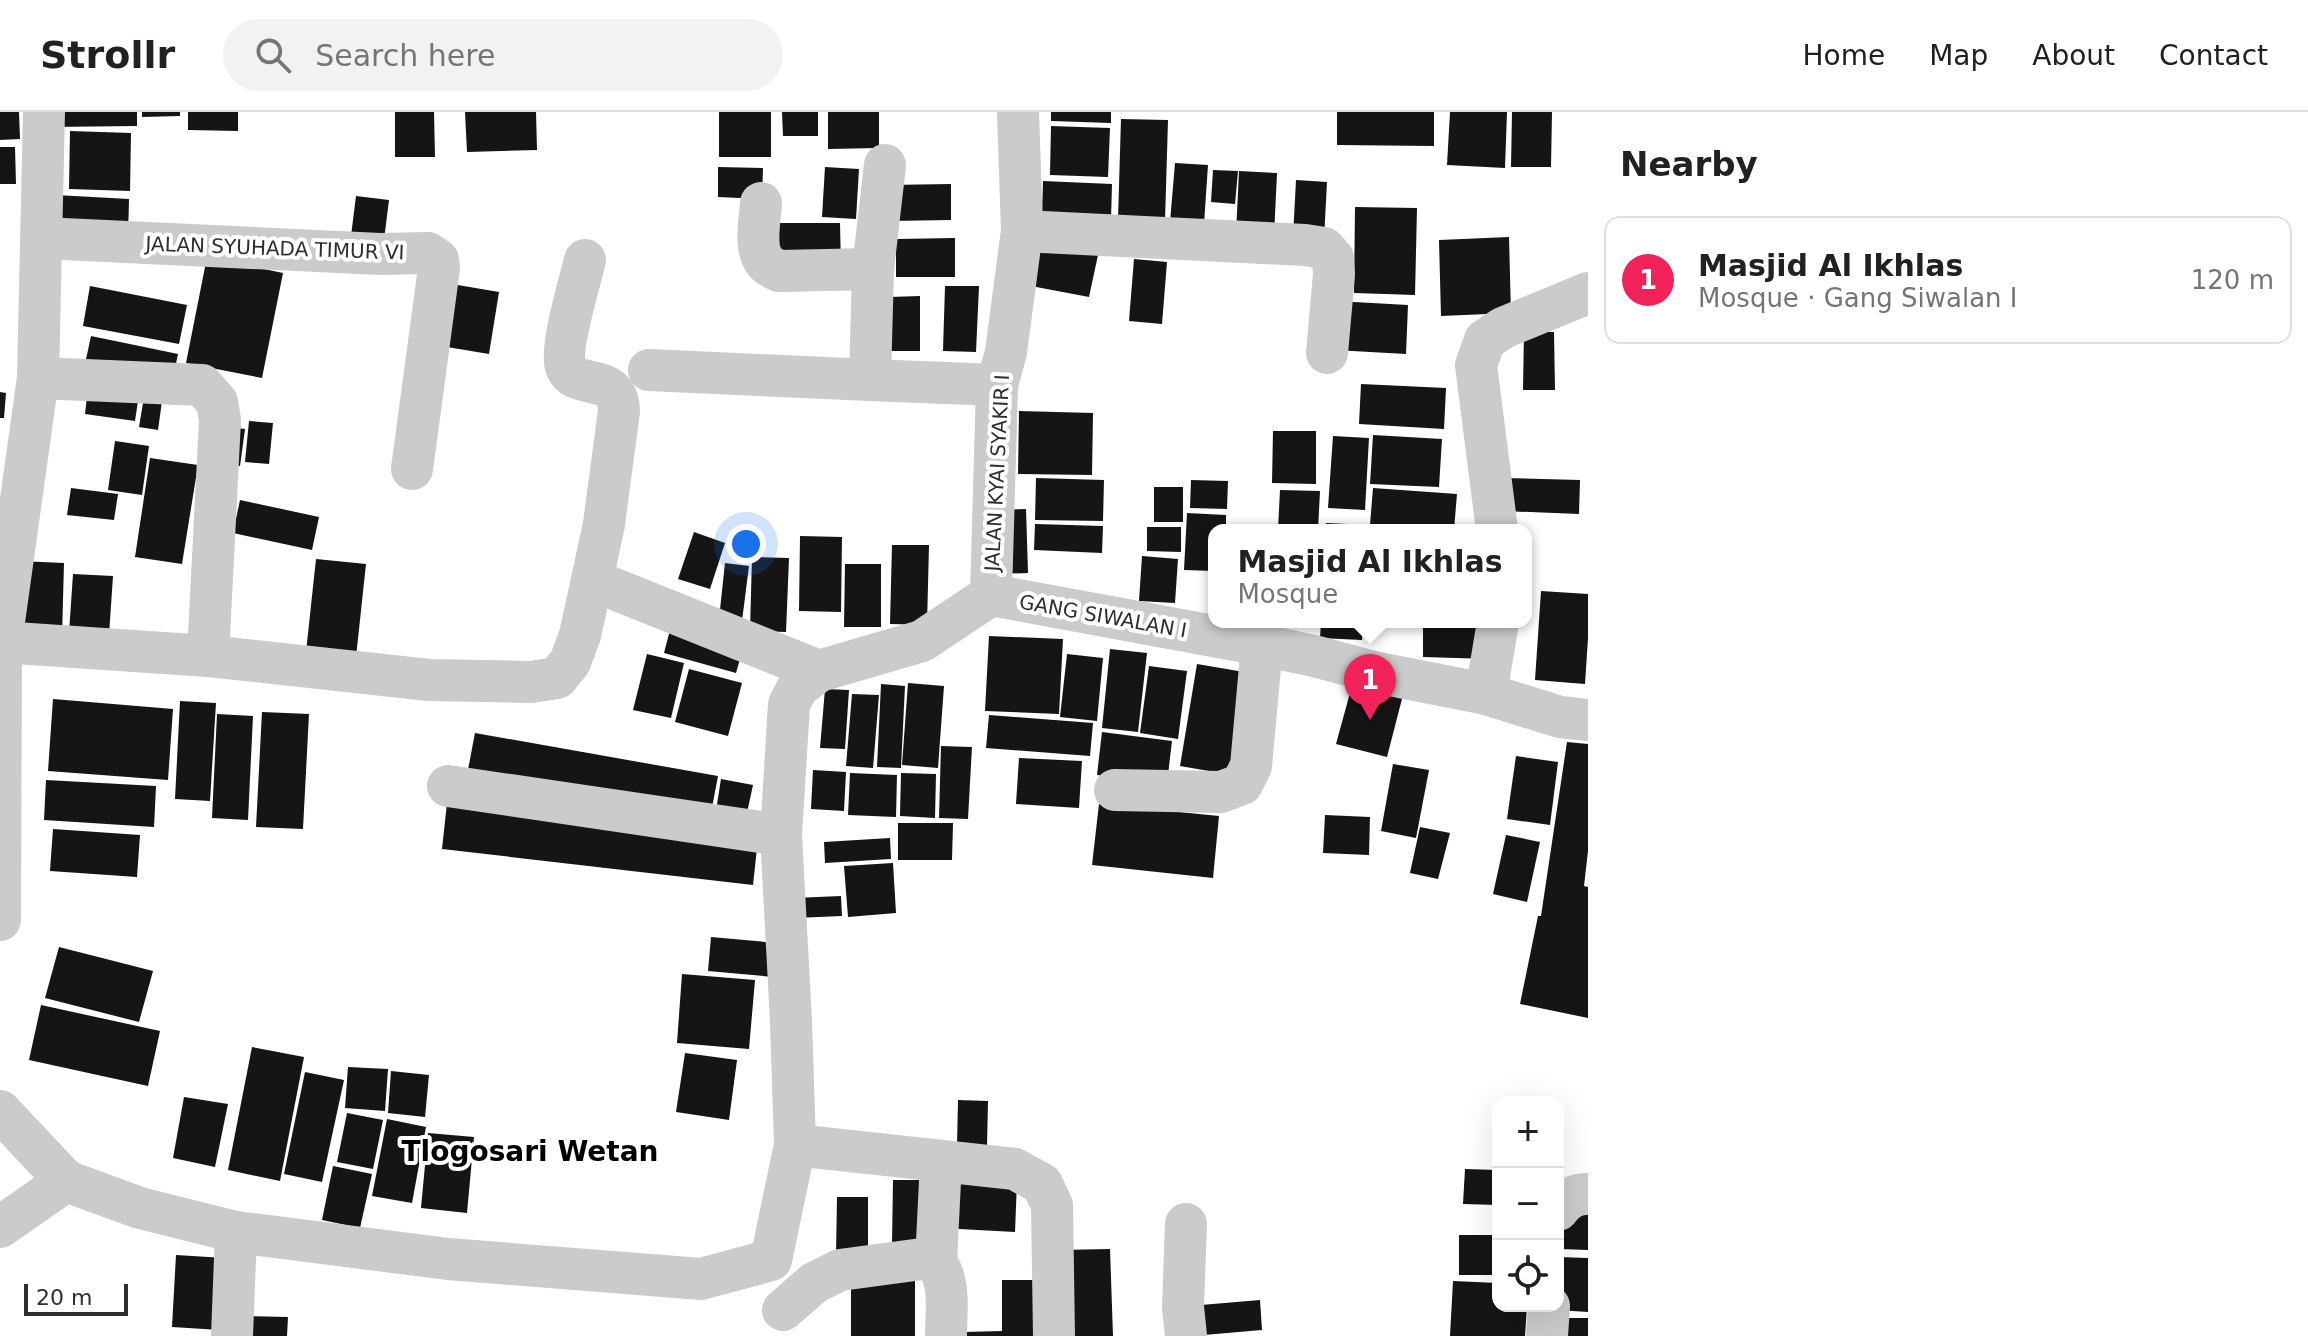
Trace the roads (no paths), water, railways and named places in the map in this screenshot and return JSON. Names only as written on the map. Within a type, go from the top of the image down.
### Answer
[{"type":"street","points":[[0,920],[1,642],[38,378],[44,112]]},
{"type":"street","name":"JALAN KYAI SYAKIR I","points":[[991,595],[997,385],[1006,352],[1022,231],[1018,112]]},
{"type":"street","points":[[870,380],[873,269],[885,165]]},
{"type":"street","points":[[761,203],[759,245],[766,264],[779,271],[873,269]]},
{"type":"street","points":[[1022,231],[1324,248],[1333,258],[1334,274],[1327,353]]},
{"type":"street","name":"JALAN SYUHADA TIMUR VI","points":[[42,238],[365,254],[428,253],[438,260],[439,268],[412,469]]},
{"type":"street","points":[[1,642],[208,656],[429,680],[531,682],[557,678],[570,662],[580,635],[604,524],[619,411],[616,397],[608,387],[572,376],[566,367],[565,349],[585,260]]},
{"type":"street","points":[[1496,524],[1476,365],[1485,340],[1503,328],[1588,293]]},
{"type":"street","points":[[649,370],[997,385]]},
{"type":"street","points":[[38,378],[202,385],[217,402],[220,420],[208,656]]},
{"type":"street","points":[[592,580],[819,671]]},
{"type":"street","name":"GANG SIWALAN I","points":[[819,671],[922,641],[991,595],[1262,645],[1374,672],[1486,694],[1560,717],[1588,720]]},
{"type":"street","points":[[1486,694],[1497,628]]},
{"type":"street","points":[[1115,790],[1221,792],[1242,784],[1251,766],[1262,645]]},
{"type":"street","points":[[779,1295],[795,1145],[781,835],[789,704],[798,687],[819,671]]},
{"type":"street","points":[[448,786],[781,835]]},
{"type":"street","points":[[0,1111],[66,1181],[140,1208],[236,1232],[448,1259],[701,1279],[779,1295],[840,1270],[922,1259],[936,1262],[943,1271],[947,1297],[946,1336]]},
{"type":"street","points":[[795,1145],[1015,1169],[1042,1184],[1052,1205],[1054,1336]]},
{"type":"street","points":[[936,1262],[941,1161]]},
{"type":"street","points":[[0,1227],[66,1181]]},
{"type":"street","points":[[1564,1203],[1580,1193],[1588,1194]]},
{"type":"street","points":[[1186,1224],[1183,1307],[1186,1336]]},
{"type":"street","points":[[232,1336],[236,1232]]},
{"type":"street","points":[[1547,1336],[1549,1312]]},
{"type":"place","name":"Masjid Al Ikhlas","points":[[1370,720]]},
{"type":"district","name":"Tlogosari Wetan","points":[[530,1151]]}]
